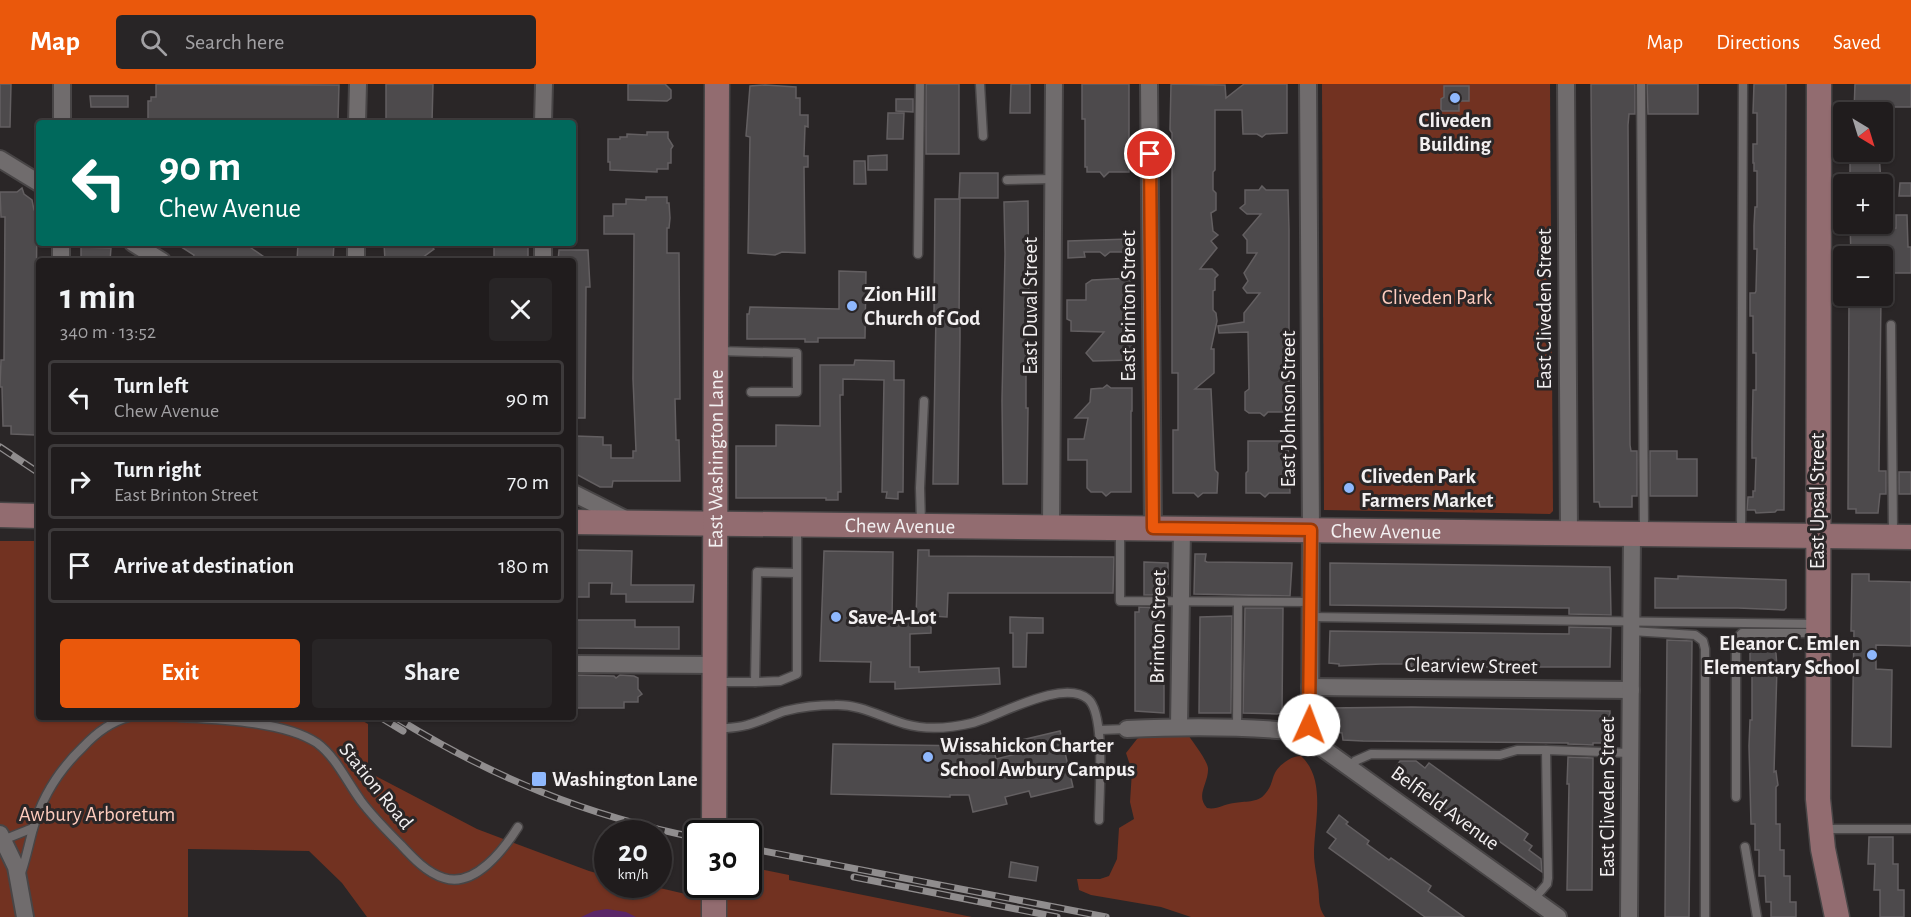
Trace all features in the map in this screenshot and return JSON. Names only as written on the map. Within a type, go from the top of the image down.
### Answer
[{"type":"street","points":[[62,84],[62,120]]},
{"type":"street","points":[[357,120],[358,84]]},
{"type":"street","points":[[543,120],[544,84]]},
{"type":"street","name":"East Washington Lane","points":[[714,820],[716,523],[714,351],[717,84]]},
{"type":"street","name":"East Duval Street","points":[[1051,527],[1054,84]]},
{"type":"street","name":"East Brinton Street","points":[[1149,84],[1153,528]]},
{"type":"street","name":"East Johnson Street","points":[[1308,84],[1310,733]]},
{"type":"street","name":"East Cliveden Street","points":[[1566,84],[1569,533]]},
{"type":"street","name":"East Upsal Street","points":[[1818,84],[1817,783],[1820,829],[1837,917]]},
{"type":"street","points":[[0,159],[36,181]]},
{"type":"street","points":[[138,246],[157,258]]},
{"type":"street","points":[[576,494],[631,522]]},
{"type":"street","points":[[0,515],[36,516]]},
{"type":"street","name":"Chew Avenue","points":[[576,522],[1902,537]]},
{"type":"street","name":"Brinton Street","points":[[1179,726],[1182,529]]},
{"type":"street","name":"East Cliveden Street","points":[[1629,917],[1631,626],[1638,534]]},
{"type":"street","points":[[576,664],[715,673]]},
{"type":"street","name":"Clearview Street","points":[[1310,687],[1630,690]]},
{"type":"street","points":[[1127,729],[1179,726],[1237,727],[1310,733]]},
{"type":"street","name":"Belfield Avenue","points":[[1310,733],[1318,745],[1558,917]]},
{"type":"street","points":[[2,837],[12,855],[19,879],[24,917]]},
{"type":"street","points":[[714,898],[714,917]]},
{"type":"lane","points":[[918,254],[920,84]]},
{"type":"lane","points":[[980,84],[983,136]]},
{"type":"lane","points":[[1638,534],[1641,84]]},
{"type":"lane","points":[[1741,535],[1743,84]]},
{"type":"lane","points":[[1008,180],[1053,179]]},
{"type":"lane","points":[[1891,325],[1902,537]]},
{"type":"lane","points":[[714,351],[797,353],[797,393],[751,392]]},
{"type":"lane","points":[[921,526],[920,488],[924,401]]},
{"type":"lane","points":[[715,673],[755,682],[780,681],[797,674],[797,524]]},
{"type":"lane","points":[[1120,528],[1120,601],[1238,602],[1310,609],[1631,626],[1817,628]]},
{"type":"lane","points":[[755,682],[757,573],[796,573]]},
{"type":"lane","points":[[1237,727],[1238,602]]},
{"type":"lane","points":[[1631,626],[1695,635],[1703,641],[1705,649],[1705,917]]},
{"type":"lane","points":[[1736,798],[1736,639],[1742,633],[1817,628]]},
{"type":"lane","points":[[715,729],[747,725],[786,711],[835,705],[852,706],[925,728],[950,726],[973,723],[1030,700],[1071,694],[1088,699],[1094,706],[1100,730],[1099,820]]},
{"type":"lane","points":[[19,879],[33,828],[47,792],[71,759],[102,730],[123,720]]},
{"type":"lane","name":"Station Road","points":[[208,720],[267,726],[289,731],[314,742],[326,751],[363,804],[384,828],[423,866],[444,878],[461,879],[483,867],[504,849],[518,827]]},
{"type":"lane","points":[[1100,730],[1127,729]]},
{"type":"lane","points":[[1349,767],[1355,760],[1371,754],[1500,754],[1517,750],[1630,753]]},
{"type":"lane","points":[[1534,899],[1547,884],[1549,871],[1546,750]]},
{"type":"lane","points":[[2,837],[33,828]]},
{"type":"lane","points":[[1820,829],[1911,829]]},
{"type":"lane","points":[[1745,847],[1756,917]]},
{"type":"green space","name":"Cliveden Park","points":[[1322,84],[1550,84],[1553,511],[1550,514],[1324,510]]},
{"type":"green space","name":"Awbury Arboretum","points":[[0,541],[36,541],[36,720],[361,720],[368,724],[368,772],[477,829],[594,872],[594,898],[672,898],[672,891],[684,894],[684,898],[762,898],[762,870],[789,875],[789,880],[972,917],[367,917],[342,883],[309,851],[188,849],[188,917],[0,917]]},
{"type":"green space","points":[[1188,735],[1203,756],[1208,768],[1202,794],[1207,808],[1259,799],[1269,789],[1278,769],[1293,757],[1301,756],[1309,766],[1317,789],[1314,858],[1320,906],[1325,917],[1191,917],[1161,907],[1091,895],[1079,890],[1077,879],[1100,879],[1109,876],[1117,859],[1119,828],[1134,819],[1130,802],[1132,771],[1126,753],[1142,736]]},
{"type":"shaded area","points":[[607,909],[626,912],[636,917],[581,917],[594,911]]},
{"type":"building","points":[[0,84],[11,84],[10,127],[0,127]]},
{"type":"building","points":[[156,84],[339,85],[338,120],[148,120],[148,101],[151,101],[151,97],[156,97]]},
{"type":"building","points":[[386,84],[433,84],[432,120],[386,120]]},
{"type":"building","points":[[628,84],[665,84],[671,90],[671,98],[667,101],[628,100]]},
{"type":"building","points":[[926,84],[959,84],[959,154],[926,154]]},
{"type":"building","points":[[1011,84],[1030,84],[1030,113],[1010,113]]},
{"type":"building","points":[[1082,84],[1129,84],[1129,172],[1109,172],[1104,177],[1100,172],[1087,172],[1087,167],[1085,167],[1085,119],[1082,119]]},
{"type":"building","points":[[1171,84],[1225,85],[1226,98],[1244,84],[1287,84],[1287,133],[1266,134],[1262,137],[1257,134],[1243,134],[1242,110],[1215,110],[1213,190],[1216,193],[1216,210],[1211,213],[1213,231],[1218,235],[1211,241],[1217,248],[1200,269],[1212,269],[1218,275],[1215,278],[1215,290],[1213,291],[1213,310],[1217,321],[1211,349],[1214,349],[1214,373],[1195,389],[1211,389],[1215,470],[1218,473],[1217,493],[1203,493],[1198,497],[1194,493],[1173,493],[1173,430],[1178,430],[1178,373],[1172,373]]},
{"type":"building","points":[[1591,84],[1635,84],[1635,114],[1629,114],[1628,125],[1630,445],[1631,451],[1637,451],[1637,496],[1632,496],[1632,507],[1600,507],[1599,502],[1594,502]]},
{"type":"building","points":[[1647,84],[1698,84],[1698,114],[1648,114]]},
{"type":"building","points":[[1754,84],[1786,84],[1784,510],[1756,513],[1755,510],[1747,510],[1748,497],[1753,497],[1753,491],[1755,491],[1756,458],[1752,458],[1752,441],[1756,353],[1753,353],[1753,316],[1750,316],[1750,293],[1756,291],[1757,249],[1754,249],[1757,171],[1754,171],[1753,144],[1757,144],[1757,113],[1753,113]]},
{"type":"building","points":[[1855,84],[1911,84],[1911,107],[1893,107],[1893,102],[1854,102]]},
{"type":"building","points":[[750,86],[796,87],[796,98],[800,98],[800,115],[808,115],[808,127],[805,126],[804,156],[808,156],[808,167],[804,167],[805,253],[782,252],[775,255],[748,253],[750,137],[746,136]]},
{"type":"building","name":"Cliveden Building","points":[[1444,86],[1469,86],[1469,101],[1459,101],[1459,111],[1441,111]]},
{"type":"building","points":[[90,96],[128,96],[128,107],[91,107]]},
{"type":"building","points":[[896,99],[913,99],[913,112],[896,111]]},
{"type":"building","points":[[888,113],[904,113],[903,139],[887,139]]},
{"type":"building","points":[[647,132],[668,132],[668,138],[673,146],[668,169],[657,169],[657,172],[610,170],[608,139],[620,139],[620,137],[627,137],[627,134],[647,135]]},
{"type":"building","points":[[887,155],[887,170],[868,170],[868,156]]},
{"type":"building","points":[[854,161],[865,161],[866,184],[854,184]]},
{"type":"building","points":[[1850,162],[1880,162],[1880,174],[1850,174]]},
{"type":"building","points":[[960,173],[998,173],[998,198],[959,198]]},
{"type":"building","points":[[1900,183],[1911,183],[1911,196],[1899,196]]},
{"type":"building","points":[[1262,186],[1266,190],[1288,190],[1289,230],[1289,412],[1268,412],[1264,416],[1245,410],[1245,392],[1249,389],[1248,332],[1219,333],[1218,326],[1244,322],[1244,313],[1260,293],[1247,293],[1243,288],[1248,281],[1244,273],[1257,253],[1247,253],[1247,240],[1243,235],[1261,214],[1247,214],[1240,208],[1245,204],[1245,190],[1259,190]]},
{"type":"building","points":[[22,188],[24,194],[32,200],[36,211],[35,435],[11,434],[11,426],[3,426],[2,387],[0,387],[1,360],[4,360],[5,217],[1,217],[0,192],[17,192]]},
{"type":"building","points":[[646,197],[667,197],[670,218],[669,228],[667,228],[667,253],[679,253],[680,399],[675,399],[680,481],[613,481],[612,487],[600,487],[576,474],[576,436],[603,437],[603,445],[611,445],[611,458],[633,458],[633,451],[636,451],[633,379],[634,234],[604,234],[604,216],[613,216],[613,204],[626,204],[626,199],[646,200]]},
{"type":"building","points":[[935,199],[960,199],[958,484],[933,484],[936,314],[934,314]]},
{"type":"building","points":[[1028,201],[1027,484],[1003,484],[1004,202]]},
{"type":"building","points":[[1896,215],[1907,215],[1911,273],[1893,273],[1893,246],[1851,246],[1850,234],[1893,234],[1893,228],[1896,228]]},
{"type":"building","points":[[1129,239],[1129,252],[1110,252],[1105,256],[1100,252],[1084,252],[1085,257],[1068,258],[1068,241]]},
{"type":"building","points":[[180,246],[248,246],[266,258],[192,258],[194,255]]},
{"type":"building","points":[[298,246],[334,246],[333,258],[297,258]]},
{"type":"building","points":[[384,246],[432,246],[434,249],[422,258],[385,258]]},
{"type":"building","points":[[494,246],[528,246],[528,258],[494,258]]},
{"type":"building","points":[[81,247],[111,248],[110,258],[81,258]]},
{"type":"building","points":[[559,250],[588,250],[590,287],[586,287],[585,418],[576,418],[576,258],[558,258]]},
{"type":"building","name":"Zion Hill Church of God","points":[[839,271],[866,272],[865,338],[818,338],[818,342],[805,342],[805,339],[747,339],[747,314],[749,314],[750,307],[839,309]]},
{"type":"building","points":[[1130,278],[1132,360],[1093,361],[1086,353],[1104,332],[1071,331],[1071,321],[1067,319],[1067,300],[1086,300],[1086,284],[1092,280]]},
{"type":"building","points":[[1849,306],[1881,306],[1879,471],[1886,471],[1886,494],[1880,494],[1878,513],[1856,513],[1856,509],[1848,509]]},
{"type":"building","points":[[855,360],[894,361],[894,380],[904,380],[903,492],[898,492],[898,499],[886,498],[887,492],[882,492],[884,380],[843,379],[843,395],[840,395],[841,492],[838,492],[838,500],[736,498],[736,446],[776,446],[776,425],[820,426],[820,365],[854,365]]},
{"type":"building","points":[[1107,385],[1111,388],[1132,388],[1132,411],[1131,492],[1111,492],[1106,496],[1102,492],[1091,492],[1087,488],[1087,460],[1068,460],[1068,439],[1084,439],[1088,418],[1075,418],[1090,402],[1091,389],[1103,388]]},
{"type":"building","points":[[1248,441],[1288,441],[1290,493],[1269,493],[1265,497],[1260,493],[1246,493]]},
{"type":"building","points":[[1650,451],[1677,451],[1677,459],[1697,459],[1697,496],[1650,496]]},
{"type":"building","points":[[1899,472],[1911,472],[1911,494],[1899,494]]},
{"type":"building","points":[[577,550],[632,551],[631,585],[694,585],[693,602],[626,602],[626,594],[611,594],[612,583],[589,583],[589,597],[576,597]]},
{"type":"building","points":[[918,550],[929,550],[929,556],[1114,557],[1113,593],[948,593],[947,617],[931,616],[931,633],[910,634],[910,667],[919,667],[919,672],[999,668],[1000,684],[895,689],[895,682],[870,682],[871,662],[820,661],[824,551],[893,552],[892,621],[916,620]]},
{"type":"building","points":[[1195,554],[1206,554],[1205,561],[1207,562],[1292,563],[1290,596],[1194,594]]},
{"type":"building","points":[[1144,562],[1168,563],[1168,584],[1164,584],[1164,595],[1144,595]]},
{"type":"building","points":[[1330,563],[1610,567],[1611,615],[1569,614],[1569,608],[1330,605]]},
{"type":"building","name":"Eleanor C. Emlen Elementary School","points":[[1852,574],[1869,574],[1869,581],[1911,582],[1911,646],[1876,645],[1876,669],[1892,670],[1891,747],[1852,746],[1854,631],[1851,631]]},
{"type":"building","points":[[1678,576],[1786,580],[1786,608],[1784,610],[1655,608],[1655,578],[1678,579]]},
{"type":"building","points":[[1139,607],[1160,608],[1160,619],[1164,619],[1164,713],[1135,711],[1135,612],[1139,612]]},
{"type":"building","points":[[1245,608],[1283,608],[1282,713],[1243,713]]},
{"type":"building","points":[[1232,616],[1231,713],[1199,713],[1200,617]]},
{"type":"building","points":[[1010,617],[1043,618],[1043,633],[1027,633],[1026,667],[1013,667],[1013,633],[1010,633]]},
{"type":"building","points":[[576,620],[635,620],[635,627],[679,627],[679,649],[576,648]]},
{"type":"building","points":[[1569,627],[1611,628],[1610,667],[1411,667],[1411,664],[1339,666],[1339,664],[1329,663],[1330,631],[1569,634]]},
{"type":"building","points":[[1667,640],[1692,641],[1689,917],[1665,917]]},
{"type":"building","points":[[1750,640],[1775,640],[1777,667],[1774,772],[1776,771],[1778,785],[1776,787],[1776,824],[1780,824],[1780,850],[1784,850],[1784,876],[1790,876],[1790,902],[1796,902],[1796,917],[1771,917],[1771,902],[1766,902],[1765,876],[1759,876],[1759,850],[1755,850],[1755,824],[1751,824],[1749,746],[1750,720],[1752,720],[1752,667],[1750,667]]},
{"type":"building","points":[[576,675],[614,676],[616,678],[620,675],[638,678],[638,689],[642,694],[638,697],[638,702],[624,702],[624,708],[576,708]]},
{"type":"building","points":[[1412,707],[1610,711],[1609,741],[1608,743],[1593,743],[1593,745],[1363,741],[1343,740],[1342,733],[1328,731],[1328,708]]},
{"type":"building","points":[[1060,731],[1073,787],[1031,797],[1029,791],[1005,797],[1007,804],[973,812],[969,795],[950,795],[950,797],[831,794],[833,744],[974,746],[976,750],[993,746],[996,759],[1020,753],[1017,741]]},
{"type":"building","points":[[1568,757],[1593,758],[1592,890],[1567,890]]},
{"type":"building","points":[[1400,761],[1416,761],[1425,768],[1429,763],[1528,834],[1524,840],[1532,846],[1529,850],[1541,859],[1542,872],[1457,811],[1451,813],[1441,805],[1439,801],[1441,798],[1421,785],[1420,787],[1395,768]]},
{"type":"building","points":[[1339,815],[1348,822],[1346,824],[1369,841],[1367,844],[1431,886],[1428,891],[1464,917],[1425,917],[1329,848],[1336,839],[1327,832]]},
{"type":"building","points":[[1869,837],[1893,837],[1893,864],[1898,864],[1898,890],[1904,890],[1904,917],[1880,917],[1880,890],[1874,890],[1875,864],[1868,864]]},
{"type":"building","points":[[1011,862],[1038,867],[1036,881],[1009,877]]},
{"type":"railway","points":[[0,447],[36,471]]},
{"type":"railway","points":[[385,720],[403,731]]},
{"type":"railway","points":[[400,720],[467,758],[541,792],[617,818],[684,835]]},
{"type":"railway","points":[[762,851],[1106,917]]},
{"type":"railway","points":[[854,877],[1057,917]]},
{"type":"place","name":"Cliveden Building","points":[[1455,98]]},
{"type":"place","name":"Zion Hill Church of God","points":[[852,306]]},
{"type":"place","name":"Cliveden Park Farmers Market","points":[[1349,488]]},
{"type":"place","name":"Save-A-Lot","points":[[836,617]]},
{"type":"place","name":"Eleanor C. Emlen Elementary School","points":[[1872,655]]},
{"type":"place","name":"Wissahickon Charter School Awbury Campus","points":[[928,757]]},
{"type":"place","name":"Washington Lane","points":[[539,779]]},
{"type":"route","points":[[1150,154],[1153,528],[1311,530],[1309,725]]}]
